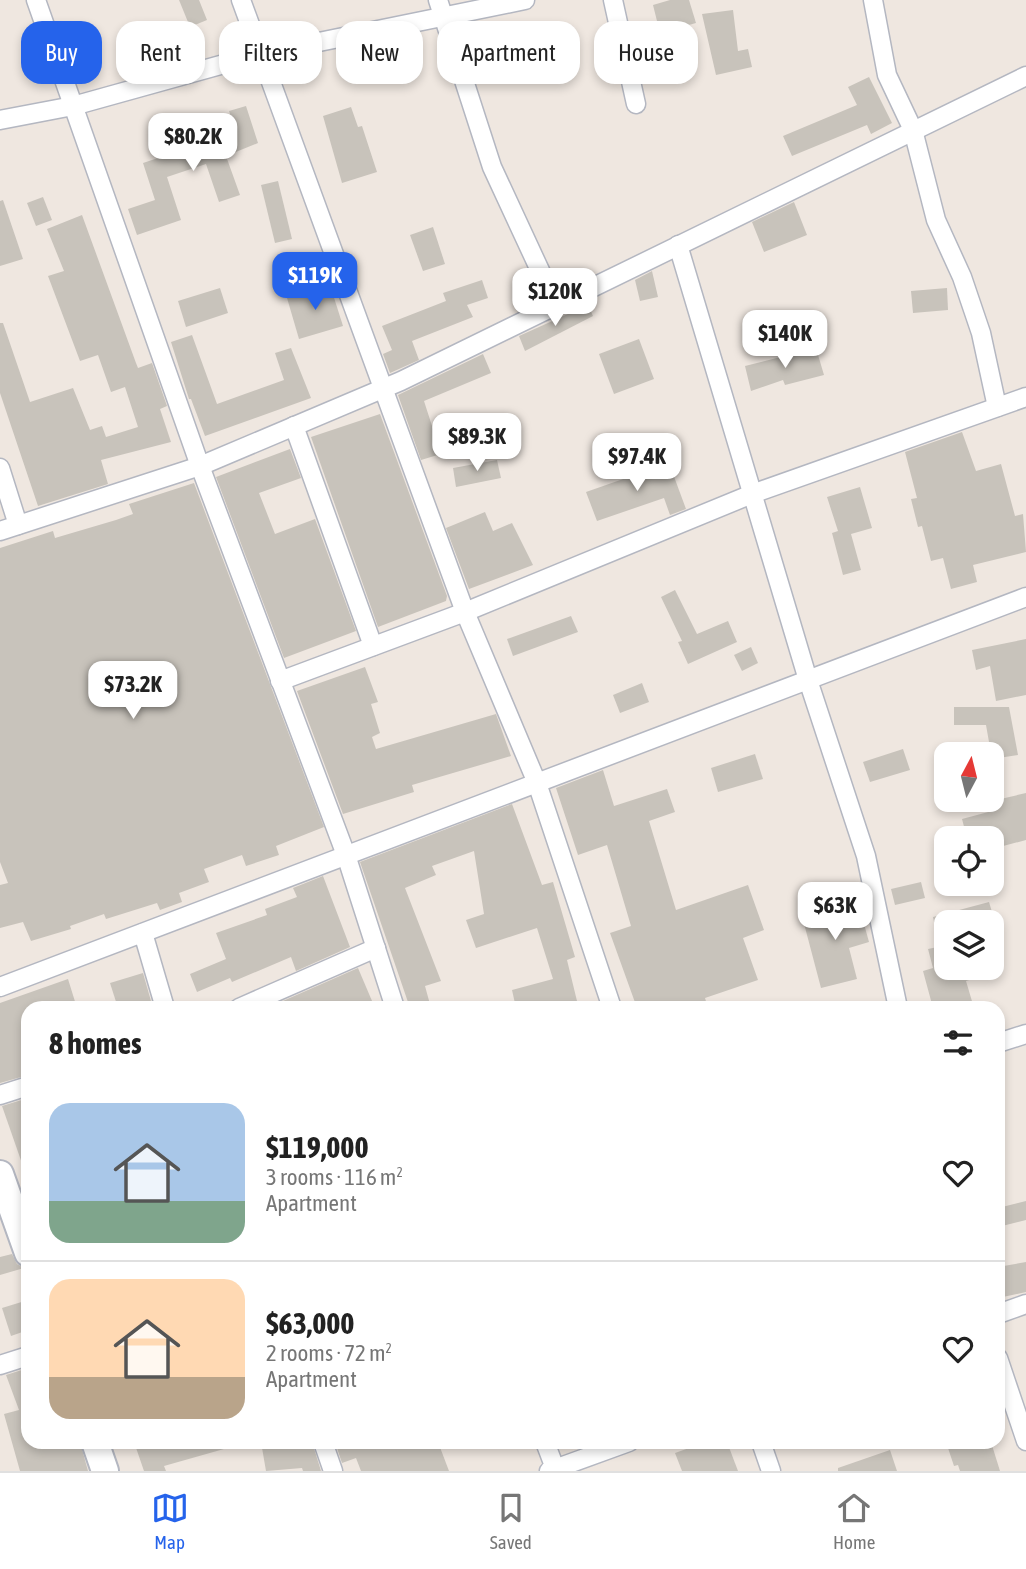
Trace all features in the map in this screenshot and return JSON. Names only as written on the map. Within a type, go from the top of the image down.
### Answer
[{"type":"main road","points":[[0,1174],[21,1233]]},
{"type":"main road","points":[[97,1449],[105,1471]]},
{"type":"street","points":[[36,0],[200,466],[346,855],[393,1001]]},
{"type":"street","points":[[241,0],[248,21]]},
{"type":"street","points":[[438,0],[446,17],[492,167],[555,305]]},
{"type":"street","points":[[322,42],[525,0]]},
{"type":"street","points":[[612,0],[636,104]]},
{"type":"street","points":[[873,0],[887,75],[913,130],[936,220],[962,277],[982,333],[997,407]]},
{"type":"street","points":[[0,120],[74,106],[219,65]]},
{"type":"street","points":[[0,531],[200,466],[383,389],[1026,76]]},
{"type":"street","points":[[271,84],[465,612],[537,783],[610,1001]]},
{"type":"street","points":[[678,245],[808,680],[866,856],[897,1001]]},
{"type":"street","points":[[280,681],[465,612],[752,494],[1026,397]]},
{"type":"street","points":[[294,426],[373,646]]},
{"type":"street","points":[[0,468],[19,525]]},
{"type":"street","points":[[0,987],[1026,597]]},
{"type":"street","points":[[142,933],[163,1001]]},
{"type":"street","points":[[255,1001],[376,948]]},
{"type":"street","points":[[1005,1041],[1026,1034]]},
{"type":"street","points":[[0,1096],[21,1088]]},
{"type":"street","points":[[1005,1312],[1026,1304]]},
{"type":"street","points":[[0,1365],[21,1358]]},
{"type":"street","points":[[1005,1379],[1026,1441]]},
{"type":"street","points":[[325,1449],[333,1471]]},
{"type":"street","points":[[547,1449],[553,1470],[610,1449]]},
{"type":"street","points":[[763,1449],[771,1471]]},
{"type":"building","points":[[179,0],[199,0],[207,20],[188,21]]},
{"type":"building","points":[[670,0],[689,0],[695,21],[657,21],[653,5]]},
{"type":"building","points":[[733,10],[738,51],[748,49],[752,67],[716,75],[702,14]]},
{"type":"building","points":[[869,77],[892,123],[871,134],[867,125],[792,156],[783,136],[857,105],[848,87]]},
{"type":"building","points":[[246,106],[258,143],[226,156],[240,195],[219,202],[206,164],[167,177],[181,220],[137,235],[128,209],[155,200],[143,163],[236,132],[229,111]]},
{"type":"building","points":[[351,107],[358,127],[362,126],[377,172],[342,183],[323,116]]},
{"type":"building","points":[[278,181],[292,239],[275,243],[261,185]]},
{"type":"building","points":[[43,197],[52,220],[36,226],[27,203]]},
{"type":"building","points":[[3,200],[23,259],[0,266],[0,201]]},
{"type":"building","points":[[794,202],[807,235],[764,252],[752,222]]},
{"type":"building","points":[[82,215],[138,368],[152,363],[167,406],[160,409],[171,442],[101,460],[108,484],[38,506],[0,393],[0,323],[3,323],[30,402],[73,388],[90,430],[102,426],[106,437],[138,427],[125,387],[111,392],[98,355],[80,361],[48,276],[64,271],[47,229]]},
{"type":"building","points":[[433,227],[445,264],[423,271],[410,235]]},
{"type":"building","points":[[652,271],[658,297],[640,301],[635,280]]},
{"type":"building","points":[[482,280],[488,298],[467,305],[473,317],[412,341],[419,360],[390,373],[383,354],[392,350],[382,326],[446,301],[443,293]]},
{"type":"building","points":[[330,285],[343,326],[299,339],[287,298]]},
{"type":"building","points":[[220,288],[228,313],[186,327],[178,301]]},
{"type":"building","points":[[947,288],[948,310],[913,313],[911,291]]},
{"type":"building","points":[[588,305],[593,316],[525,351],[519,336]]},
{"type":"building","points":[[192,335],[217,404],[284,380],[275,353],[291,348],[311,398],[205,436],[189,399],[171,342]]},
{"type":"building","points":[[639,339],[654,379],[614,394],[599,354]]},
{"type":"building","points":[[816,348],[824,375],[785,385],[783,380],[751,391],[745,366]]},
{"type":"building","points":[[483,354],[491,373],[424,401],[441,454],[421,460],[398,395]]},
{"type":"building","points":[[380,414],[447,596],[446,601],[378,627],[311,437]]},
{"type":"building","points":[[962,432],[976,471],[1001,464],[1015,516],[1023,514],[1026,552],[973,565],[977,582],[951,589],[943,558],[931,561],[922,526],[918,527],[911,499],[917,498],[905,452]]},
{"type":"building","points":[[290,449],[301,478],[259,493],[275,534],[315,519],[356,631],[284,658],[216,477]]},
{"type":"building","points":[[497,460],[501,478],[456,487],[453,468]]},
{"type":"building","points":[[669,463],[686,509],[670,515],[664,498],[597,521],[586,492]]},
{"type":"building","points":[[194,483],[324,827],[276,846],[279,855],[246,866],[242,855],[204,869],[209,882],[179,893],[182,902],[160,910],[157,903],[106,919],[104,914],[70,926],[71,929],[31,941],[23,922],[0,928],[0,885],[8,883],[0,862],[0,548],[53,531],[55,538],[116,520],[133,514],[129,504]]},
{"type":"building","points":[[860,487],[872,528],[851,534],[861,570],[843,575],[832,533],[838,531],[827,497]]},
{"type":"building","points":[[485,512],[493,531],[512,523],[533,565],[469,589],[446,528]]},
{"type":"building","points":[[675,590],[697,634],[728,621],[737,642],[688,664],[678,642],[682,641],[661,597]]},
{"type":"building","points":[[571,616],[578,632],[513,656],[507,639]]},
{"type":"building","points":[[1026,639],[1026,695],[996,701],[990,666],[976,670],[972,650]]},
{"type":"building","points":[[751,647],[758,663],[742,671],[734,655]]},
{"type":"building","points":[[365,667],[378,702],[371,704],[380,733],[372,737],[376,749],[496,714],[511,756],[412,785],[414,792],[343,814],[297,691]]},
{"type":"building","points":[[642,683],[649,702],[620,713],[613,695]]},
{"type":"building","points":[[954,707],[1009,707],[1018,755],[1004,757],[1004,742],[989,742],[986,725],[954,725]]},
{"type":"building","points":[[903,749],[910,770],[870,782],[863,762]]},
{"type":"building","points":[[755,754],[763,779],[718,792],[711,768]]},
{"type":"building","points":[[603,770],[614,806],[667,789],[675,812],[649,821],[676,910],[748,885],[764,930],[743,938],[758,980],[705,998],[706,1001],[634,1001],[610,933],[631,926],[607,845],[578,855],[556,788]]},
{"type":"building","points":[[1026,793],[1026,840],[1004,846],[1004,826],[964,826],[962,819],[988,812],[1004,812],[1004,798]]},
{"type":"building","points":[[512,804],[542,885],[553,882],[575,957],[567,960],[577,1001],[514,1001],[512,990],[553,979],[537,928],[476,948],[466,920],[484,914],[474,851],[432,866],[436,875],[405,888],[441,981],[425,986],[429,1001],[408,1001],[360,862]]},
{"type":"building","points":[[323,876],[350,947],[296,971],[291,957],[232,982],[230,978],[197,992],[190,974],[226,959],[216,933],[267,915],[265,909],[297,897],[293,888]]},
{"type":"building","points":[[921,882],[925,898],[895,905],[891,889]]},
{"type":"building","points":[[858,902],[869,942],[849,948],[857,979],[821,988],[802,916]]},
{"type":"building","points":[[989,902],[991,910],[959,910]]},
{"type":"building","points":[[934,948],[934,980],[969,980],[966,981],[972,1001],[931,1001],[923,971],[933,968],[928,949]]},
{"type":"building","points":[[358,968],[372,1001],[283,1001]]},
{"type":"building","points":[[143,973],[151,1001],[116,1001],[110,983]]},
{"type":"building","points":[[68,979],[75,1001],[21,1001],[21,1077],[0,1083],[0,1003]]},
{"type":"building","points":[[21,1100],[21,1161],[2,1106]]},
{"type":"building","points":[[1026,1201],[1026,1220],[1005,1225],[1005,1206]]},
{"type":"building","points":[[12,1254],[21,1269],[0,1275],[0,1257]]},
{"type":"building","points":[[1026,1262],[1026,1292],[1005,1296],[1005,1266]]},
{"type":"building","points":[[21,1302],[21,1332],[11,1336],[2,1308]]},
{"type":"building","points":[[21,1370],[21,1449],[82,1449],[88,1471],[20,1471],[4,1414],[19,1410],[6,1375]]},
{"type":"building","points":[[136,1449],[224,1449],[164,1466],[166,1471],[144,1471]]},
{"type":"building","points":[[262,1449],[314,1449],[321,1471],[303,1471],[302,1468],[266,1471]]},
{"type":"building","points":[[337,1449],[441,1449],[449,1471],[361,1471],[356,1458],[342,1463]]},
{"type":"building","points":[[686,1449],[730,1449],[738,1471],[682,1471],[675,1453]]},
{"type":"building","points":[[948,1449],[993,1449],[1000,1471],[960,1471],[958,1465],[954,1466]]},
{"type":"building","points":[[890,1450],[897,1471],[838,1471],[838,1468]]}]
